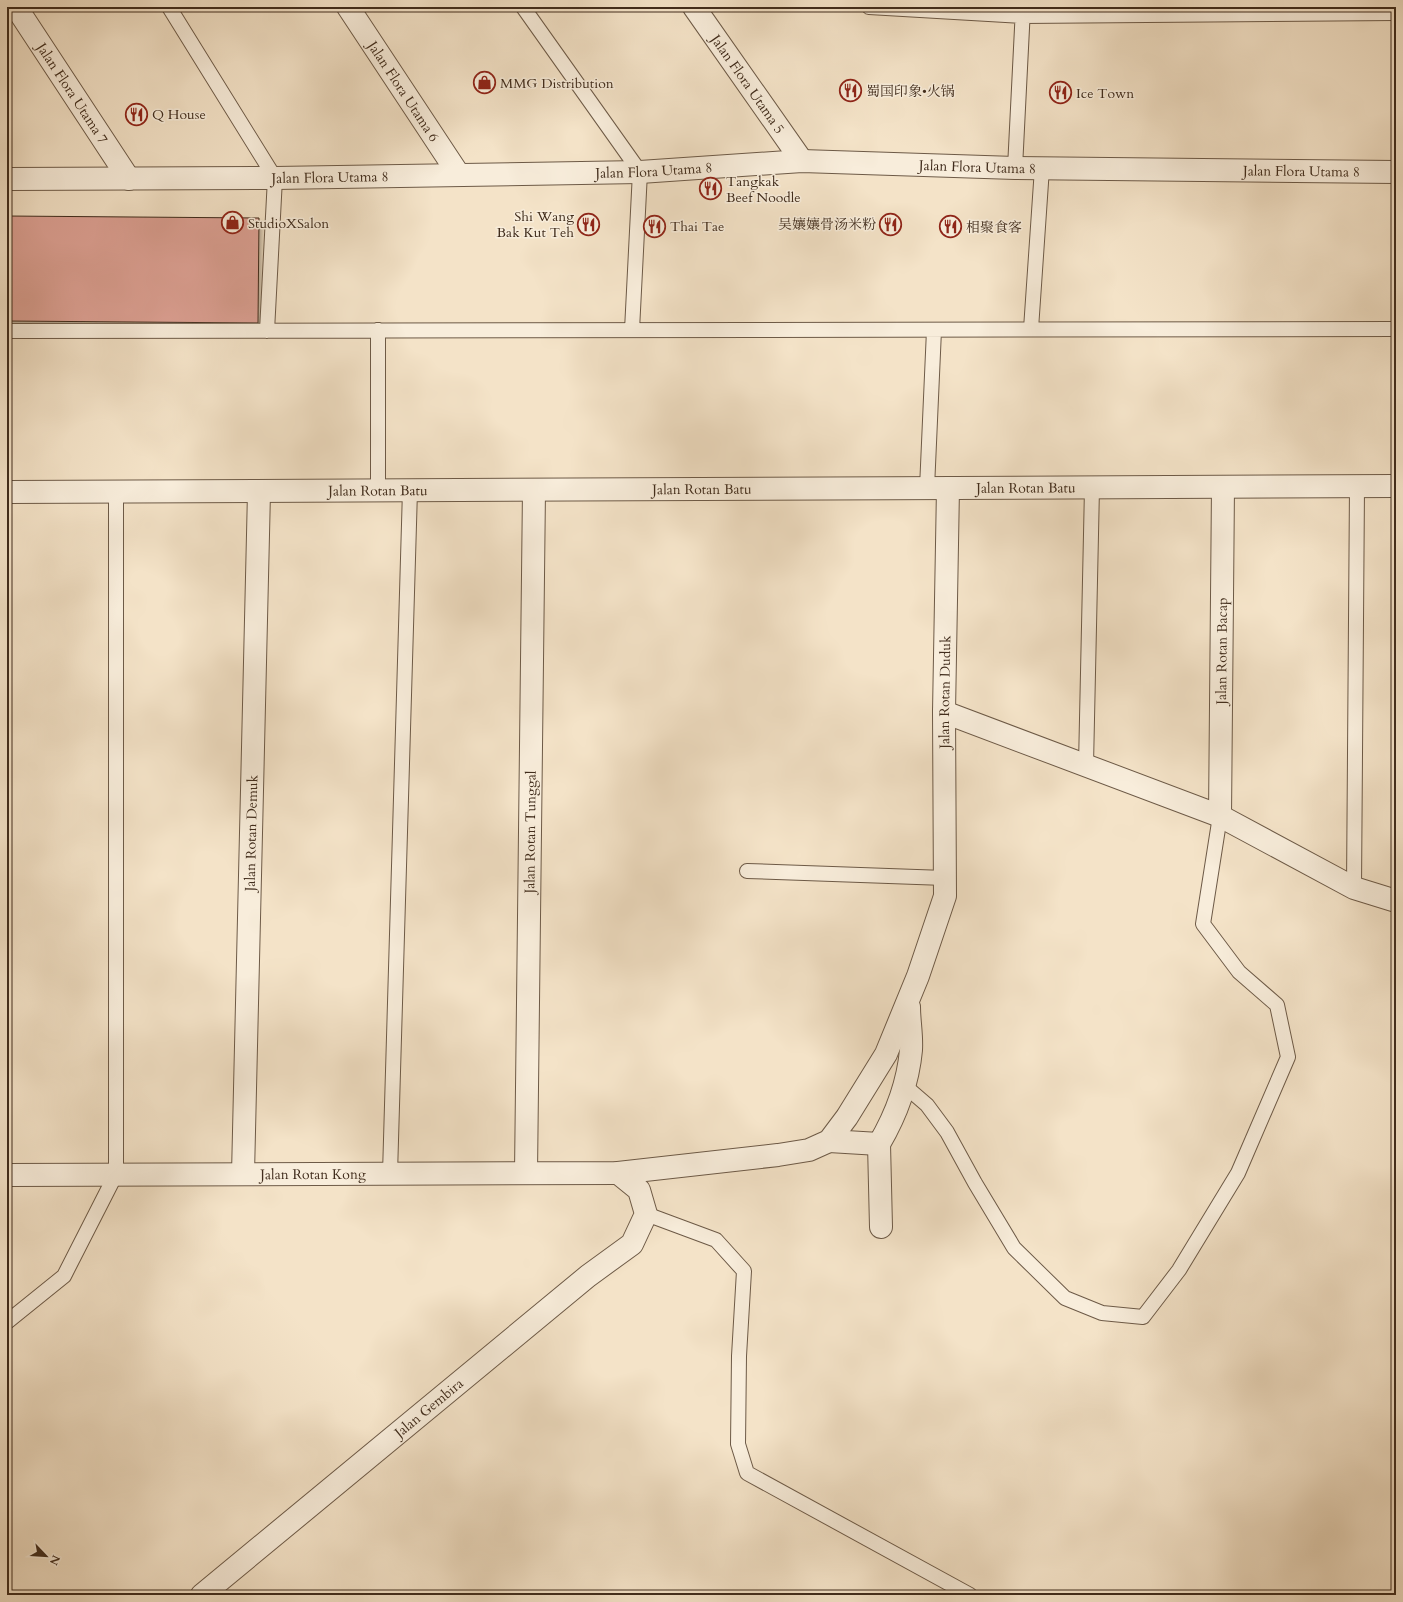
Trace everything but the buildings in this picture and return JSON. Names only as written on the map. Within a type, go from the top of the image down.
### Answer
[{"type":"street","name":"Jalan Flora Utama 7","points":[[16,7],[129,179]]},
{"type":"street","name":"Jalan Flora Utama 6","points":[[348,7],[459,175]]},
{"type":"street","name":"Jalan Flora Utama 5","points":[[694,7],[802,161]]},
{"type":"street","name":"Jalan Flora Utama 8","points":[[7,179],[275,178],[640,172],[802,161],[1015,168],[1396,172]]},
{"type":"street","name":"Jalan Rotan Batu","points":[[7,492],[1396,486]]},
{"type":"street","name":"Jalan Rotan Bacap","points":[[1220,816],[1223,487]]},
{"type":"street","name":"Jalan Rotan Duduk","points":[[829,1141],[847,1117],[886,1054],[918,976],[945,887],[944,712],[937,488]]},
{"type":"street","name":"Jalan Rotan Tunggal","points":[[526,1173],[534,490]]},
{"type":"street","name":"Jalan Rotan Demuk","points":[[243,1174],[259,492]]},
{"type":"street","points":[[944,712],[1220,816],[1354,888],[1396,901]]},
{"type":"street","points":[[881,1227],[879,1144],[887,1130],[905,1086],[911,1050],[908,999]]},
{"type":"street","points":[[829,1141],[879,1144]]},
{"type":"street","name":"Jalan Rotan Kong","points":[[7,1175],[618,1173],[778,1155],[809,1150],[829,1141]]},
{"type":"street","points":[[618,1173],[639,1190],[646,1214]]},
{"type":"street","name":"Jalan Gembira","points":[[202,1595],[582,1281],[632,1244],[646,1214]]},
{"type":"lane","points":[[169,7],[275,178],[267,331]]},
{"type":"lane","points":[[523,7],[640,172],[632,330]]},
{"type":"lane","points":[[869,7],[1022,12],[1396,13]]},
{"type":"lane","points":[[1015,168],[1022,12]]},
{"type":"lane","points":[[1032,330],[1042,168]]},
{"type":"lane","points":[[7,331],[1032,330],[1396,328]]},
{"type":"lane","points":[[378,330],[378,491]]},
{"type":"lane","points":[[934,330],[937,488]]},
{"type":"lane","points":[[1354,888],[1357,487]]},
{"type":"lane","points":[[1086,765],[1092,488]]},
{"type":"lane","points":[[390,1174],[410,490]]},
{"type":"lane","points":[[7,1322],[64,1276],[116,1174],[116,492]]},
{"type":"lane","points":[[905,1086],[927,1105],[947,1132],[975,1183],[1014,1248],[1065,1298],[1102,1313],[1143,1317],[1179,1270],[1238,1172],[1288,1056],[1277,1005],[1239,972],[1203,924],[1220,816]]},
{"type":"lane","points":[[748,870],[945,887]]},
{"type":"lane","points":[[646,1214],[716,1240],[744,1271],[739,1356],[738,1444],[747,1474],[970,1595]]},
{"type":"place","name":"MMG Distribution","points":[[485,83]]},
{"type":"place","name":"蜀国印象•火锅","points":[[850,91]]},
{"type":"place","name":"Ice Town","points":[[1060,93]]},
{"type":"place","name":"Q House","points":[[136,114]]},
{"type":"place","name":"Tangkak Beef Noodle","points":[[711,189]]},
{"type":"place","name":"StudioXSalon","points":[[233,223]]},
{"type":"place","name":"Shi Wang Bak Kut Teh","points":[[589,224]]},
{"type":"place","name":"吴孃孃骨汤米粉","points":[[891,224]]},
{"type":"place","name":"Thai Tae","points":[[654,226]]},
{"type":"place","name":"相聚食客","points":[[951,227]]}]
